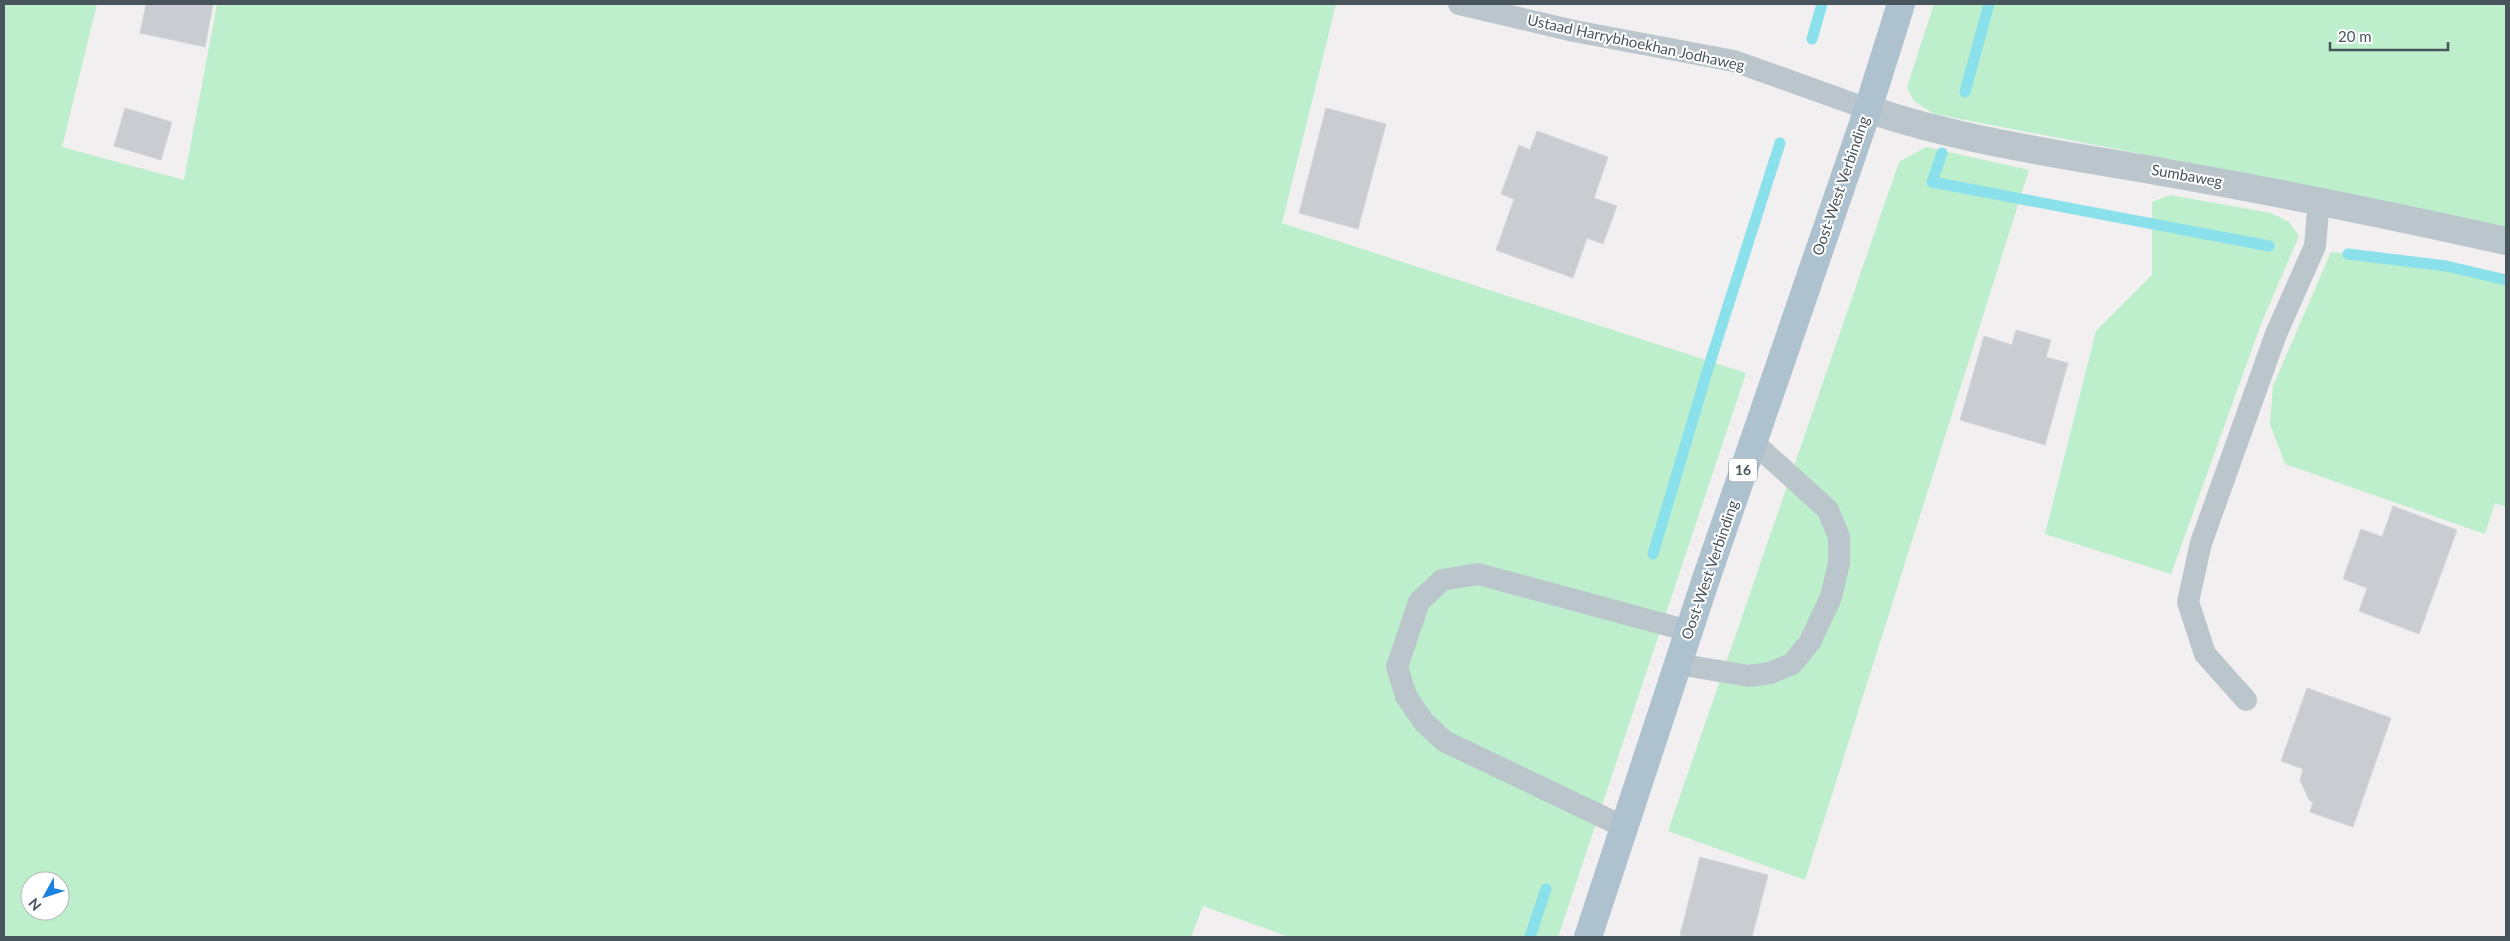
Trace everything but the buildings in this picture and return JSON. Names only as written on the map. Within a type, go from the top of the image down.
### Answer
[{"type":"main road","name":"Oost-West Verbinding","points":[[1588,937],[1689,631],[1868,109],[1901,4]]},
{"type":"street","name":"Sumbaweg","points":[[1868,109],[1914,124],[2056,153],[2318,199],[2506,241]]},
{"type":"lane","name":"Ustaad Harrybhoekhan Jodhaweg","points":[[1459,4],[1574,31],[1734,61],[1868,109]]},
{"type":"lane","points":[[2246,700],[2205,654],[2188,602],[2201,543],[2276,334],[2315,246],[2318,199]]},
{"type":"lane","points":[[1678,664],[1749,676],[1770,673],[1792,664],[1810,642],[1831,596],[1839,563],[1839,537],[1828,510],[1753,442]]},
{"type":"lane","points":[[1624,827],[1444,741],[1423,721],[1406,696],[1398,667],[1419,602],[1442,580],[1478,574],[1689,631]]},
{"type":"green space","points":[[4,4],[97,4],[62,147],[184,180],[217,4],[1336,4],[1282,223],[1746,373],[1558,937],[1289,937],[1203,906],[1191,937],[4,937]]},
{"type":"green space","points":[[1934,4],[2506,4],[2506,230],[2236,172],[1934,114],[1914,101],[1907,87]]},
{"type":"green space","points":[[1926,147],[2029,170],[1805,880],[1668,831],[1899,162]]},
{"type":"green space","points":[[2170,195],[2271,213],[2289,222],[2299,236],[2261,324],[2171,574],[2045,534],[2096,331],[2152,275],[2152,202]]},
{"type":"green space","points":[[2331,252],[2446,266],[2506,280],[2506,507],[2495,503],[2485,534],[2285,464],[2270,424],[2273,386]]},
{"type":"waterway","points":[[1812,39],[1822,4]]},
{"type":"waterway","points":[[1965,92],[1989,4]]},
{"type":"waterway","points":[[1653,554],[1707,372],[1780,143]]},
{"type":"waterway","points":[[1942,153],[1932,182],[2269,246]]},
{"type":"waterway","points":[[2348,254],[2446,266],[2506,280]]},
{"type":"waterway","points":[[1530,937],[1546,889]]}]
